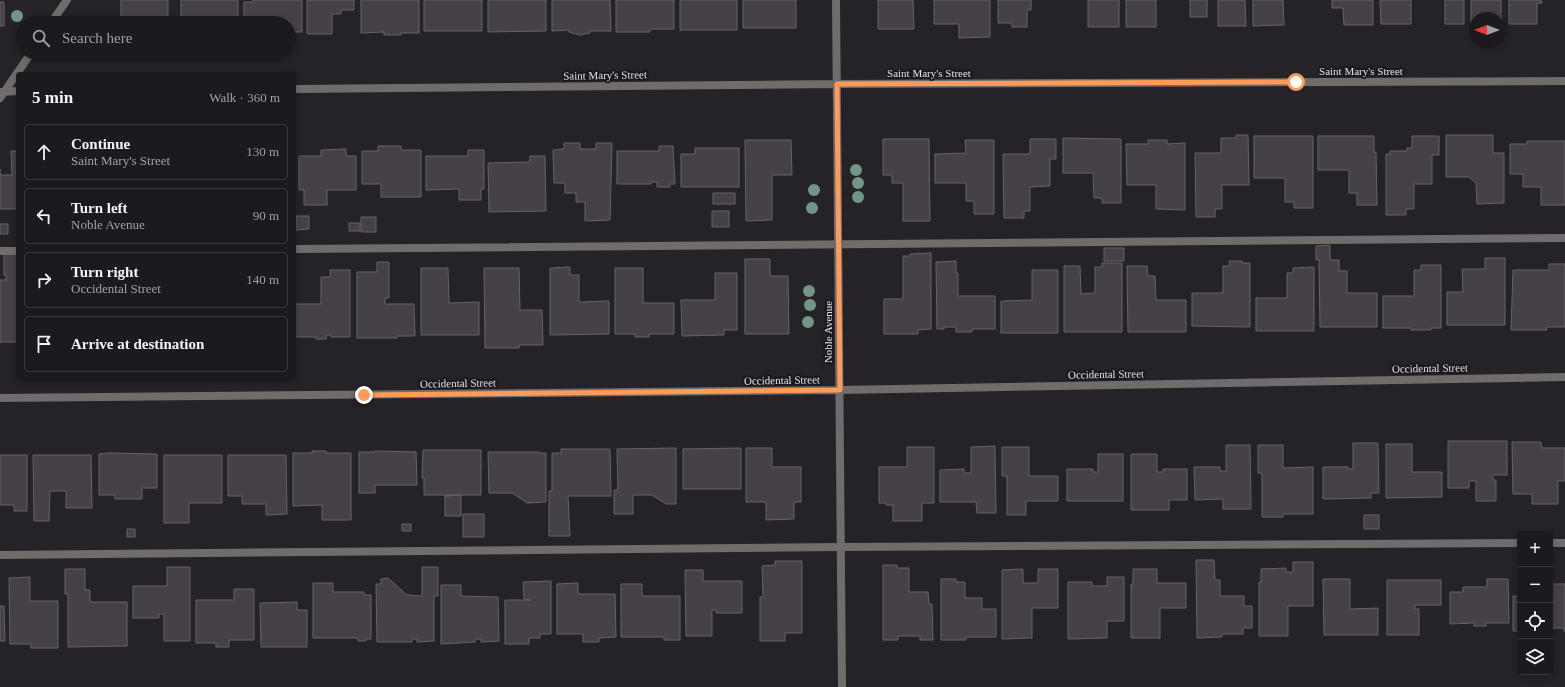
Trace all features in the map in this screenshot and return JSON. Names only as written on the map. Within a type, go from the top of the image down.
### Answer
[{"type":"street","points":[[56,16],[67,0]]},
{"type":"street","name":"Noble Avenue","points":[[836,0],[842,687]]},
{"type":"street","points":[[17,72],[26,60]]},
{"type":"street","points":[[1,94],[16,74]]},
{"type":"street","name":"Saint Mary's Street","points":[[296,89],[837,84],[1565,81]]},
{"type":"street","points":[[1,94],[16,92]]},
{"type":"street","points":[[296,248],[1565,238]]},
{"type":"street","points":[[0,251],[16,251]]},
{"type":"street","name":"Occidental Street","points":[[0,398],[840,390],[1565,377]]},
{"type":"street","points":[[0,555],[841,547],[1517,543]]},
{"type":"street","points":[[1553,543],[1565,543]]},
{"type":"building","points":[[121,0],[168,0],[168,16],[121,16]]},
{"type":"building","points":[[181,0],[238,0],[238,16],[181,16]]},
{"type":"building","points":[[253,0],[302,0],[302,32],[296,32],[296,16],[244,16],[244,2],[253,2]]},
{"type":"building","points":[[307,0],[354,0],[354,10],[341,10],[341,14],[332,14],[332,34],[307,34]]},
{"type":"building","points":[[361,0],[419,0],[419,33],[384,35],[384,32],[361,33]]},
{"type":"building","points":[[424,0],[482,0],[482,31],[424,31]]},
{"type":"building","points":[[488,0],[546,0],[546,31],[488,32]]},
{"type":"building","points":[[552,0],[610,0],[611,31],[590,31],[590,33],[580,35],[569,32],[569,30],[552,31]]},
{"type":"building","points":[[616,0],[674,0],[674,29],[650,29],[650,32],[616,32]]},
{"type":"building","points":[[680,0],[737,0],[737,30],[680,30]]},
{"type":"building","points":[[743,0],[796,0],[796,28],[743,28]]},
{"type":"building","points":[[878,0],[913,0],[914,29],[878,29]]},
{"type":"building","points":[[934,0],[990,0],[990,37],[959,38],[959,24],[934,24]]},
{"type":"building","points":[[998,0],[1031,0],[1031,10],[1027,10],[1027,27],[1012,27],[1012,23],[998,23]]},
{"type":"building","points":[[1088,0],[1119,0],[1119,27],[1088,27]]},
{"type":"building","points":[[1126,0],[1156,0],[1156,27],[1126,27]]},
{"type":"building","points":[[1190,0],[1207,0],[1207,17],[1190,17]]},
{"type":"building","points":[[1218,0],[1245,0],[1246,26],[1218,26]]},
{"type":"building","points":[[1253,0],[1283,0],[1284,25],[1253,26]]},
{"type":"building","points":[[1332,0],[1373,0],[1373,25],[1344,25],[1343,8],[1332,8]]},
{"type":"building","points":[[1380,0],[1411,0],[1411,24],[1381,24]]},
{"type":"building","points":[[1445,0],[1464,0],[1464,24],[1445,24]]},
{"type":"building","points":[[1471,0],[1501,0],[1501,12],[1471,12]]},
{"type":"building","points":[[1509,0],[1541,0],[1542,3],[1537,3],[1537,24],[1509,24]]},
{"type":"building","points":[[0,2],[4,2],[4,26],[0,26]]},
{"type":"building","points":[[1236,135],[1248,135],[1249,185],[1222,185],[1222,209],[1215,209],[1215,217],[1196,217],[1195,153],[1221,153],[1221,138],[1236,138]]},
{"type":"building","points":[[1446,135],[1493,135],[1493,153],[1504,153],[1504,203],[1477,204],[1476,183],[1469,177],[1446,177]]},
{"type":"building","points":[[1254,136],[1313,136],[1313,208],[1294,208],[1294,202],[1285,202],[1285,178],[1254,178]]},
{"type":"building","points":[[1318,136],[1374,136],[1374,152],[1376,152],[1377,205],[1357,205],[1357,193],[1349,193],[1349,170],[1318,170]]},
{"type":"building","points":[[1412,136],[1439,136],[1439,155],[1432,155],[1432,184],[1414,184],[1414,209],[1406,209],[1406,215],[1386,215],[1386,154],[1390,154],[1390,151],[1407,151],[1407,148],[1412,148]]},
{"type":"building","points":[[1063,138],[1121,139],[1121,203],[1102,203],[1102,198],[1094,198],[1093,173],[1063,173]]},
{"type":"building","points":[[883,139],[929,139],[930,221],[903,221],[903,183],[892,183],[892,175],[883,175]]},
{"type":"building","points":[[1030,139],[1056,139],[1056,159],[1050,159],[1050,186],[1030,187],[1030,211],[1024,211],[1024,218],[1004,218],[1003,154],[1030,154]]},
{"type":"building","points":[[745,140],[791,140],[792,175],[772,175],[772,220],[746,221]]},
{"type":"building","points":[[965,140],[994,140],[994,214],[974,214],[974,201],[966,201],[966,183],[935,183],[935,154],[966,153]]},
{"type":"building","points":[[1148,140],[1167,140],[1167,144],[1185,143],[1185,210],[1156,209],[1156,185],[1127,185],[1126,144],[1148,144]]},
{"type":"building","points":[[1527,141],[1565,141],[1565,205],[1541,205],[1541,187],[1523,187],[1523,174],[1510,174],[1510,144],[1527,144]]},
{"type":"building","points":[[564,143],[580,143],[580,149],[596,149],[596,143],[612,143],[610,220],[585,221],[585,202],[576,202],[576,193],[565,193],[565,183],[554,183],[553,150],[564,149]]},
{"type":"building","points":[[378,146],[401,146],[401,150],[421,150],[421,197],[381,197],[381,184],[362,184],[362,151],[378,151]]},
{"type":"building","points":[[659,146],[673,146],[675,184],[670,184],[670,187],[657,187],[657,182],[651,182],[651,184],[617,184],[617,151],[659,151]]},
{"type":"building","points":[[695,148],[739,148],[739,187],[681,187],[681,154],[695,154]]},
{"type":"building","points":[[346,149],[346,156],[356,156],[356,190],[327,190],[327,205],[304,205],[304,190],[299,190],[299,156],[321,156],[321,150]]},
{"type":"building","points":[[468,150],[484,150],[484,189],[481,189],[481,200],[459,200],[459,189],[426,190],[426,156],[468,156]]},
{"type":"building","points":[[11,151],[16,151],[16,209],[0,209],[0,175],[12,175]]},
{"type":"building","points":[[530,156],[545,156],[546,211],[489,212],[488,163],[530,162]]},
{"type":"building","points":[[713,193],[735,193],[735,204],[713,204]]},
{"type":"building","points":[[712,211],[729,211],[729,227],[712,227]]},
{"type":"building","points":[[296,216],[309,216],[309,229],[296,230]]},
{"type":"building","points":[[361,217],[376,217],[376,232],[361,232]]},
{"type":"building","points":[[349,223],[360,223],[360,231],[349,231]]},
{"type":"building","points":[[0,224],[8,224],[8,234],[0,234]]},
{"type":"building","points":[[1330,245],[1330,260],[1339,260],[1339,271],[1347,271],[1347,293],[1377,293],[1377,327],[1320,327],[1319,260],[1316,260],[1316,246]]},
{"type":"building","points":[[1104,248],[1124,248],[1124,261],[1104,261]]},
{"type":"building","points":[[931,253],[931,329],[918,330],[918,334],[884,334],[884,299],[903,299],[903,256],[910,256],[910,254]]},
{"type":"building","points":[[4,254],[16,254],[16,342],[0,342],[0,280],[6,280],[6,275],[4,275]]},
{"type":"building","points":[[1485,258],[1505,258],[1505,325],[1447,325],[1447,292],[1463,292],[1462,269],[1485,269]]},
{"type":"building","points":[[745,259],[770,259],[770,276],[788,276],[789,334],[745,334]]},
{"type":"building","points":[[956,261],[956,273],[958,273],[958,296],[995,296],[995,329],[972,329],[972,332],[956,332],[956,327],[944,327],[944,329],[937,329],[936,262]]},
{"type":"building","points":[[1229,261],[1242,261],[1242,263],[1250,263],[1250,327],[1192,326],[1192,293],[1223,293],[1223,266],[1230,266]]},
{"type":"building","points":[[377,262],[389,262],[389,298],[385,298],[385,304],[414,304],[415,336],[397,336],[397,338],[357,338],[357,272],[377,272]]},
{"type":"building","points":[[1102,263],[1122,263],[1122,332],[1064,332],[1064,266],[1080,266],[1081,294],[1095,293],[1095,267],[1102,267]]},
{"type":"building","points":[[1549,264],[1565,264],[1565,327],[1546,327],[1547,330],[1511,330],[1513,270],[1549,270]]},
{"type":"building","points":[[1421,265],[1441,265],[1441,328],[1431,328],[1431,330],[1411,330],[1411,328],[1383,328],[1383,296],[1414,296],[1414,270],[1421,270]]},
{"type":"building","points":[[1127,266],[1147,266],[1148,276],[1155,276],[1156,300],[1186,300],[1186,332],[1128,332]]},
{"type":"building","points":[[570,267],[570,275],[579,275],[579,302],[609,301],[609,334],[550,335],[550,268]]},
{"type":"building","points":[[1314,267],[1314,331],[1256,331],[1256,298],[1287,298],[1287,273],[1293,273],[1293,268]]},
{"type":"building","points":[[421,268],[448,268],[449,303],[479,302],[479,335],[421,335]]},
{"type":"building","points":[[484,268],[519,268],[520,310],[542,310],[543,345],[519,345],[519,348],[485,348]]},
{"type":"building","points":[[615,268],[643,268],[643,303],[674,303],[674,334],[649,334],[649,337],[635,337],[635,334],[615,334]]},
{"type":"building","points":[[330,270],[350,270],[350,337],[331,337],[331,335],[327,335],[326,339],[316,339],[316,337],[296,337],[296,304],[321,304],[321,277],[330,277]]},
{"type":"building","points":[[1032,270],[1058,270],[1058,333],[1001,333],[1001,301],[1032,300]]},
{"type":"building","points":[[715,273],[737,273],[737,330],[724,330],[724,335],[682,336],[681,300],[715,300]]},
{"type":"building","points":[[1448,441],[1507,441],[1507,475],[1493,475],[1493,480],[1496,480],[1496,501],[1476,501],[1476,481],[1469,481],[1469,488],[1448,488]]},
{"type":"building","points":[[1512,442],[1541,442],[1542,448],[1565,448],[1565,481],[1558,481],[1558,504],[1532,504],[1532,494],[1513,494]]},
{"type":"building","points":[[1353,443],[1378,443],[1379,493],[1371,493],[1371,498],[1323,499],[1323,467],[1348,467],[1348,469],[1353,469]]},
{"type":"building","points":[[1386,444],[1412,444],[1412,472],[1442,472],[1442,497],[1386,498]]},
{"type":"building","points":[[1226,445],[1250,445],[1251,509],[1223,509],[1223,499],[1195,500],[1194,467],[1220,467],[1220,471],[1226,471]]},
{"type":"building","points":[[1258,445],[1283,445],[1283,468],[1313,467],[1313,514],[1283,514],[1283,517],[1262,517],[1262,473],[1258,473]]},
{"type":"building","points":[[995,446],[996,513],[977,513],[976,502],[940,502],[940,470],[964,469],[964,473],[971,473],[971,447]]},
{"type":"building","points":[[907,447],[934,447],[934,503],[922,503],[922,521],[893,521],[893,505],[879,503],[879,467],[907,467]]},
{"type":"building","points":[[1002,447],[1029,447],[1029,476],[1058,476],[1058,501],[1026,501],[1026,515],[1007,515],[1007,476],[1002,476]]},
{"type":"building","points":[[676,448],[676,504],[666,504],[652,495],[633,495],[633,514],[614,514],[614,490],[618,490],[617,449]]},
{"type":"building","points":[[741,448],[741,489],[683,489],[683,449]]},
{"type":"building","points":[[746,448],[772,448],[772,467],[801,467],[801,502],[794,502],[794,519],[766,520],[766,502],[746,502]]},
{"type":"building","points":[[561,449],[610,449],[611,496],[568,496],[570,536],[549,536],[549,491],[552,491],[552,453],[561,453]]},
{"type":"building","points":[[423,450],[481,450],[481,495],[424,495],[424,478],[422,478]]},
{"type":"building","points":[[312,451],[326,451],[326,453],[351,453],[351,520],[322,520],[322,505],[293,506],[293,453],[312,453]]},
{"type":"building","points":[[359,452],[416,452],[417,485],[375,485],[375,493],[359,493]]},
{"type":"building","points":[[488,452],[546,453],[546,502],[527,503],[512,493],[489,493]]},
{"type":"building","points":[[99,454],[157,454],[157,488],[142,488],[142,499],[115,499],[115,495],[99,495]]},
{"type":"building","points":[[1098,454],[1123,454],[1123,501],[1067,501],[1067,469],[1093,469],[1093,472],[1098,472]]},
{"type":"building","points":[[1131,454],[1157,454],[1157,472],[1163,472],[1163,469],[1187,469],[1187,500],[1169,500],[1169,510],[1131,510]]},
{"type":"building","points":[[0,455],[27,455],[27,511],[14,511],[14,505],[0,505]]},
{"type":"building","points":[[33,455],[91,455],[92,508],[66,508],[66,491],[50,491],[49,521],[34,521]]},
{"type":"building","points":[[164,455],[222,455],[222,503],[189,503],[189,523],[164,523]]},
{"type":"building","points":[[228,455],[286,455],[287,514],[266,515],[266,504],[242,504],[242,496],[228,496]]},
{"type":"building","points":[[461,495],[461,516],[445,516],[445,496]]},
{"type":"building","points":[[463,514],[484,514],[484,537],[463,537]]},
{"type":"building","points":[[1364,515],[1379,515],[1379,529],[1364,529]]},
{"type":"building","points":[[402,524],[411,524],[411,531],[402,531]]},
{"type":"building","points":[[127,529],[135,529],[135,537],[127,537]]},
{"type":"building","points":[[1196,560],[1214,560],[1215,580],[1220,580],[1220,596],[1244,596],[1244,606],[1252,606],[1252,628],[1243,628],[1243,634],[1222,634],[1222,637],[1197,638]]},
{"type":"building","points":[[775,561],[802,561],[802,633],[785,633],[785,641],[760,641],[760,597],[763,597],[762,566],[775,565]]},
{"type":"building","points":[[1293,562],[1313,562],[1313,606],[1288,606],[1288,636],[1259,636],[1259,582],[1261,582],[1261,569],[1286,568],[1286,572],[1293,572]]},
{"type":"building","points":[[883,565],[897,565],[897,568],[909,568],[909,592],[928,592],[929,604],[932,604],[933,640],[920,640],[920,636],[898,636],[898,640],[883,640]]},
{"type":"building","points":[[167,567],[190,567],[190,641],[164,641],[164,614],[159,614],[159,618],[133,618],[133,586],[167,586]]},
{"type":"building","points":[[422,567],[438,567],[438,596],[434,596],[434,641],[417,642],[417,639],[412,639],[412,642],[377,642],[376,584],[381,584],[381,579],[388,578],[407,595],[422,596]]},
{"type":"building","points":[[65,569],[85,569],[85,590],[90,590],[90,602],[127,602],[127,646],[68,647],[68,594],[65,594]]},
{"type":"building","points":[[1023,569],[1023,583],[1038,583],[1038,569],[1058,569],[1058,608],[1032,608],[1032,638],[1002,639],[1002,570]]},
{"type":"building","points":[[1133,569],[1157,569],[1157,583],[1186,583],[1186,608],[1160,608],[1160,638],[1131,638],[1131,584],[1133,584]]},
{"type":"building","points":[[685,570],[703,570],[703,581],[742,581],[742,613],[716,613],[716,610],[712,610],[712,636],[686,636]]},
{"type":"building","points":[[30,577],[30,601],[58,601],[58,648],[31,648],[31,644],[10,644],[9,578]]},
{"type":"building","points":[[1107,577],[1124,577],[1124,621],[1107,621],[1107,638],[1068,639],[1068,582],[1092,582],[1092,586],[1107,586]]},
{"type":"building","points":[[941,579],[956,579],[956,582],[965,582],[965,598],[982,598],[982,609],[996,609],[996,637],[966,637],[966,640],[941,640]]},
{"type":"building","points":[[1323,579],[1350,579],[1350,609],[1378,608],[1378,635],[1324,635]]},
{"type":"building","points":[[1487,579],[1508,579],[1509,623],[1486,623],[1486,626],[1474,626],[1474,623],[1450,624],[1450,592],[1463,592],[1463,587],[1487,587]]},
{"type":"building","points":[[1387,580],[1441,580],[1441,605],[1415,605],[1415,609],[1419,609],[1419,635],[1387,635]]},
{"type":"building","points":[[551,581],[551,634],[540,634],[540,638],[529,638],[529,644],[505,644],[505,600],[530,600],[524,599],[523,582]]},
{"type":"building","points":[[313,583],[333,583],[333,592],[364,592],[364,595],[371,595],[371,639],[366,639],[366,641],[358,641],[358,638],[313,638]]},
{"type":"building","points":[[578,583],[578,594],[615,594],[616,637],[599,638],[599,642],[583,642],[583,634],[557,634],[557,584]]},
{"type":"building","points":[[621,584],[642,584],[642,596],[680,596],[680,640],[664,640],[664,637],[621,637]]},
{"type":"building","points":[[1553,584],[1565,584],[1565,631],[1564,628],[1553,628]]},
{"type":"building","points":[[441,585],[461,585],[461,596],[498,597],[499,641],[481,642],[481,639],[475,639],[475,642],[441,644]]},
{"type":"building","points":[[234,589],[254,589],[254,640],[229,640],[229,647],[216,647],[216,643],[196,643],[196,600],[234,600]]},
{"type":"building","points":[[1513,596],[1517,596],[1517,631],[1513,631]]},
{"type":"building","points":[[297,602],[297,610],[307,610],[307,647],[261,647],[260,603]]},
{"type":"building","points":[[0,606],[4,606],[5,641],[0,641]]},
{"type":"route","points":[[364,395],[840,390],[837,84],[1296,82]]}]
